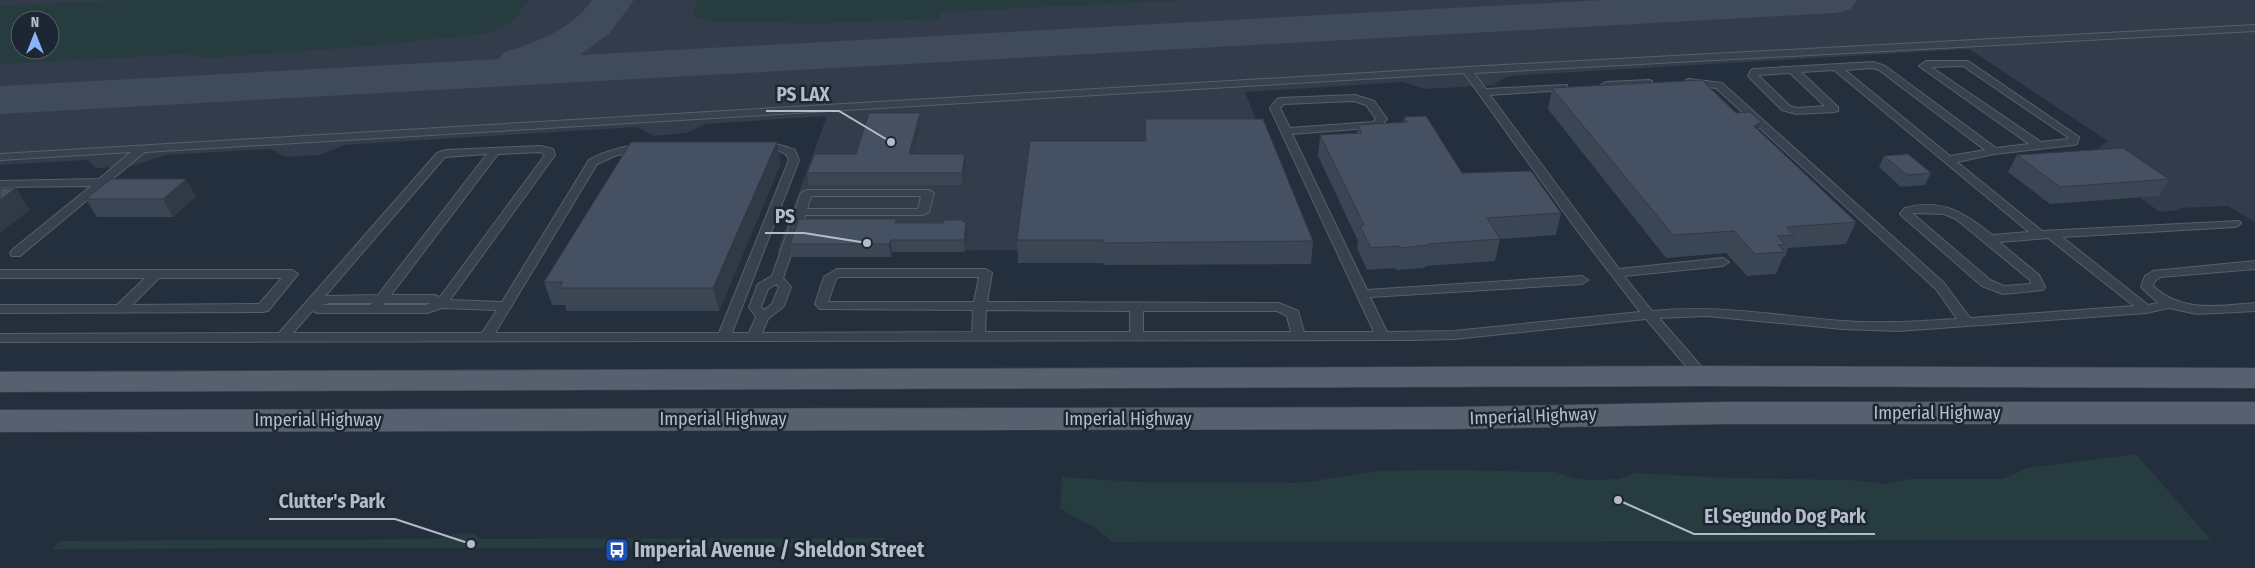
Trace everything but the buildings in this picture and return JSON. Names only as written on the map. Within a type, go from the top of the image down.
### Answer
[{"type":"main road","name":"Imperial Highway","points":[[0,382],[1702,376],[2255,378]]},
{"type":"main road","points":[[1702,376],[1723,413]]},
{"type":"main road","name":"Imperial Highway","points":[[0,421],[1458,418],[1723,413],[2255,413]]},
{"type":"lane","points":[[0,157],[1467,70],[2255,28]]},
{"type":"lane","points":[[1948,160],[1994,151],[2074,142],[2074,137],[1965,63],[1926,64],[1924,66],[2038,145]]},
{"type":"lane","points":[[1793,70],[1834,109],[1796,111],[1786,108],[1753,76],[1754,72],[1836,67],[1873,66],[1882,68],[1994,151]]},
{"type":"lane","points":[[1836,67],[1948,160],[2146,309]]},
{"type":"lane","points":[[1467,70],[1616,274],[1702,376]]},
{"type":"lane","points":[[1606,85],[1668,82],[1702,82],[1718,85],[1940,286],[1968,322]]},
{"type":"lane","points":[[1483,92],[1564,86]]},
{"type":"lane","points":[[1286,131],[1376,125],[1382,119],[1370,103],[1356,98],[1281,101],[1275,108],[1382,336]]},
{"type":"lane","points":[[724,337],[794,160],[791,152],[780,148],[751,147]]},
{"type":"lane","points":[[16,253],[142,149]]},
{"type":"lane","points":[[282,338],[441,156],[446,153],[540,149],[548,151],[550,155],[441,304]]},
{"type":"lane","points":[[486,337],[593,162],[604,155],[619,151],[653,150]]},
{"type":"lane","points":[[374,309],[496,151]]},
{"type":"lane","points":[[0,184],[101,182]]},
{"type":"lane","points":[[762,317],[755,307],[762,287],[776,278],[800,212],[807,193],[928,193],[923,212],[800,212]]},
{"type":"lane","points":[[1989,239],[2035,278],[2039,287],[2003,290],[1986,283],[1906,214],[1909,210],[1938,208],[1956,212],[1989,239],[2235,223]]},
{"type":"lane","points":[[1616,274],[1723,262]]},
{"type":"lane","points":[[2255,265],[2157,274],[2149,279],[2147,288],[2155,296],[2169,304],[2206,311],[2255,307]]},
{"type":"lane","points":[[978,337],[980,306],[986,273],[837,273],[830,277],[821,304],[980,306],[1279,307],[1293,314],[1298,336]]},
{"type":"lane","points":[[0,274],[292,274],[263,308],[0,309]]},
{"type":"lane","points":[[121,308],[156,274]]},
{"type":"lane","points":[[754,337],[762,317],[778,306],[784,287],[776,278]]},
{"type":"lane","points":[[1362,294],[1582,280]]},
{"type":"lane","points":[[311,304],[330,298],[434,298],[441,304]]},
{"type":"lane","points":[[311,304],[318,309],[427,309],[441,304],[506,306]]},
{"type":"lane","points":[[0,338],[1454,335],[1649,315],[1709,311],[1882,327],[2146,309],[2169,304]]},
{"type":"lane","points":[[1136,307],[1137,337]]},
{"type":"shaded area","points":[[0,0],[2255,0],[2255,222],[2228,206],[2178,208],[2180,210],[2160,212],[2085,159],[2108,141],[1969,49],[1509,76],[1495,83],[1496,85],[1424,89],[1403,82],[1245,92],[1264,140],[1271,248],[777,252],[827,116],[705,124],[686,133],[654,136],[637,127],[345,145],[320,155],[285,157],[271,149],[165,155],[133,166],[96,168],[87,160],[0,165]]},
{"type":"green space","points":[[123,0],[528,0],[514,19],[504,27],[481,34],[369,46],[204,58],[184,54],[0,64],[0,6]]},
{"type":"green space","points":[[697,0],[1188,0],[941,12],[940,19],[831,22],[830,24],[711,21],[698,18],[693,13]]},
{"type":"green space","points":[[2136,454],[2211,540],[1112,542],[1097,529],[1060,509],[1062,477],[1139,482],[1300,483],[1379,471],[1448,470],[1555,472],[1576,479],[1593,480],[1619,479],[1635,473],[1729,478],[1852,480],[1885,484],[1910,479],[2003,479],[2027,468]]},
{"type":"green space","points":[[462,533],[474,534],[481,539],[886,538],[885,547],[52,549],[59,541],[438,539]]},
{"type":"taxiway","points":[[520,62],[561,47],[584,33],[595,24],[613,0]]},
{"type":"taxiway","points":[[0,100],[1836,0]]},
{"type":"place","name":"PS LAX","points":[[891,142]]},
{"type":"place","name":"PS","points":[[867,243]]},
{"type":"place","name":"El Segundo Dog Park","points":[[1618,500]]},
{"type":"place","name":"Clutter's Park","points":[[471,544]]},
{"type":"place","name":"Imperial Avenue / Sheldon Street","points":[[617,550]]}]
